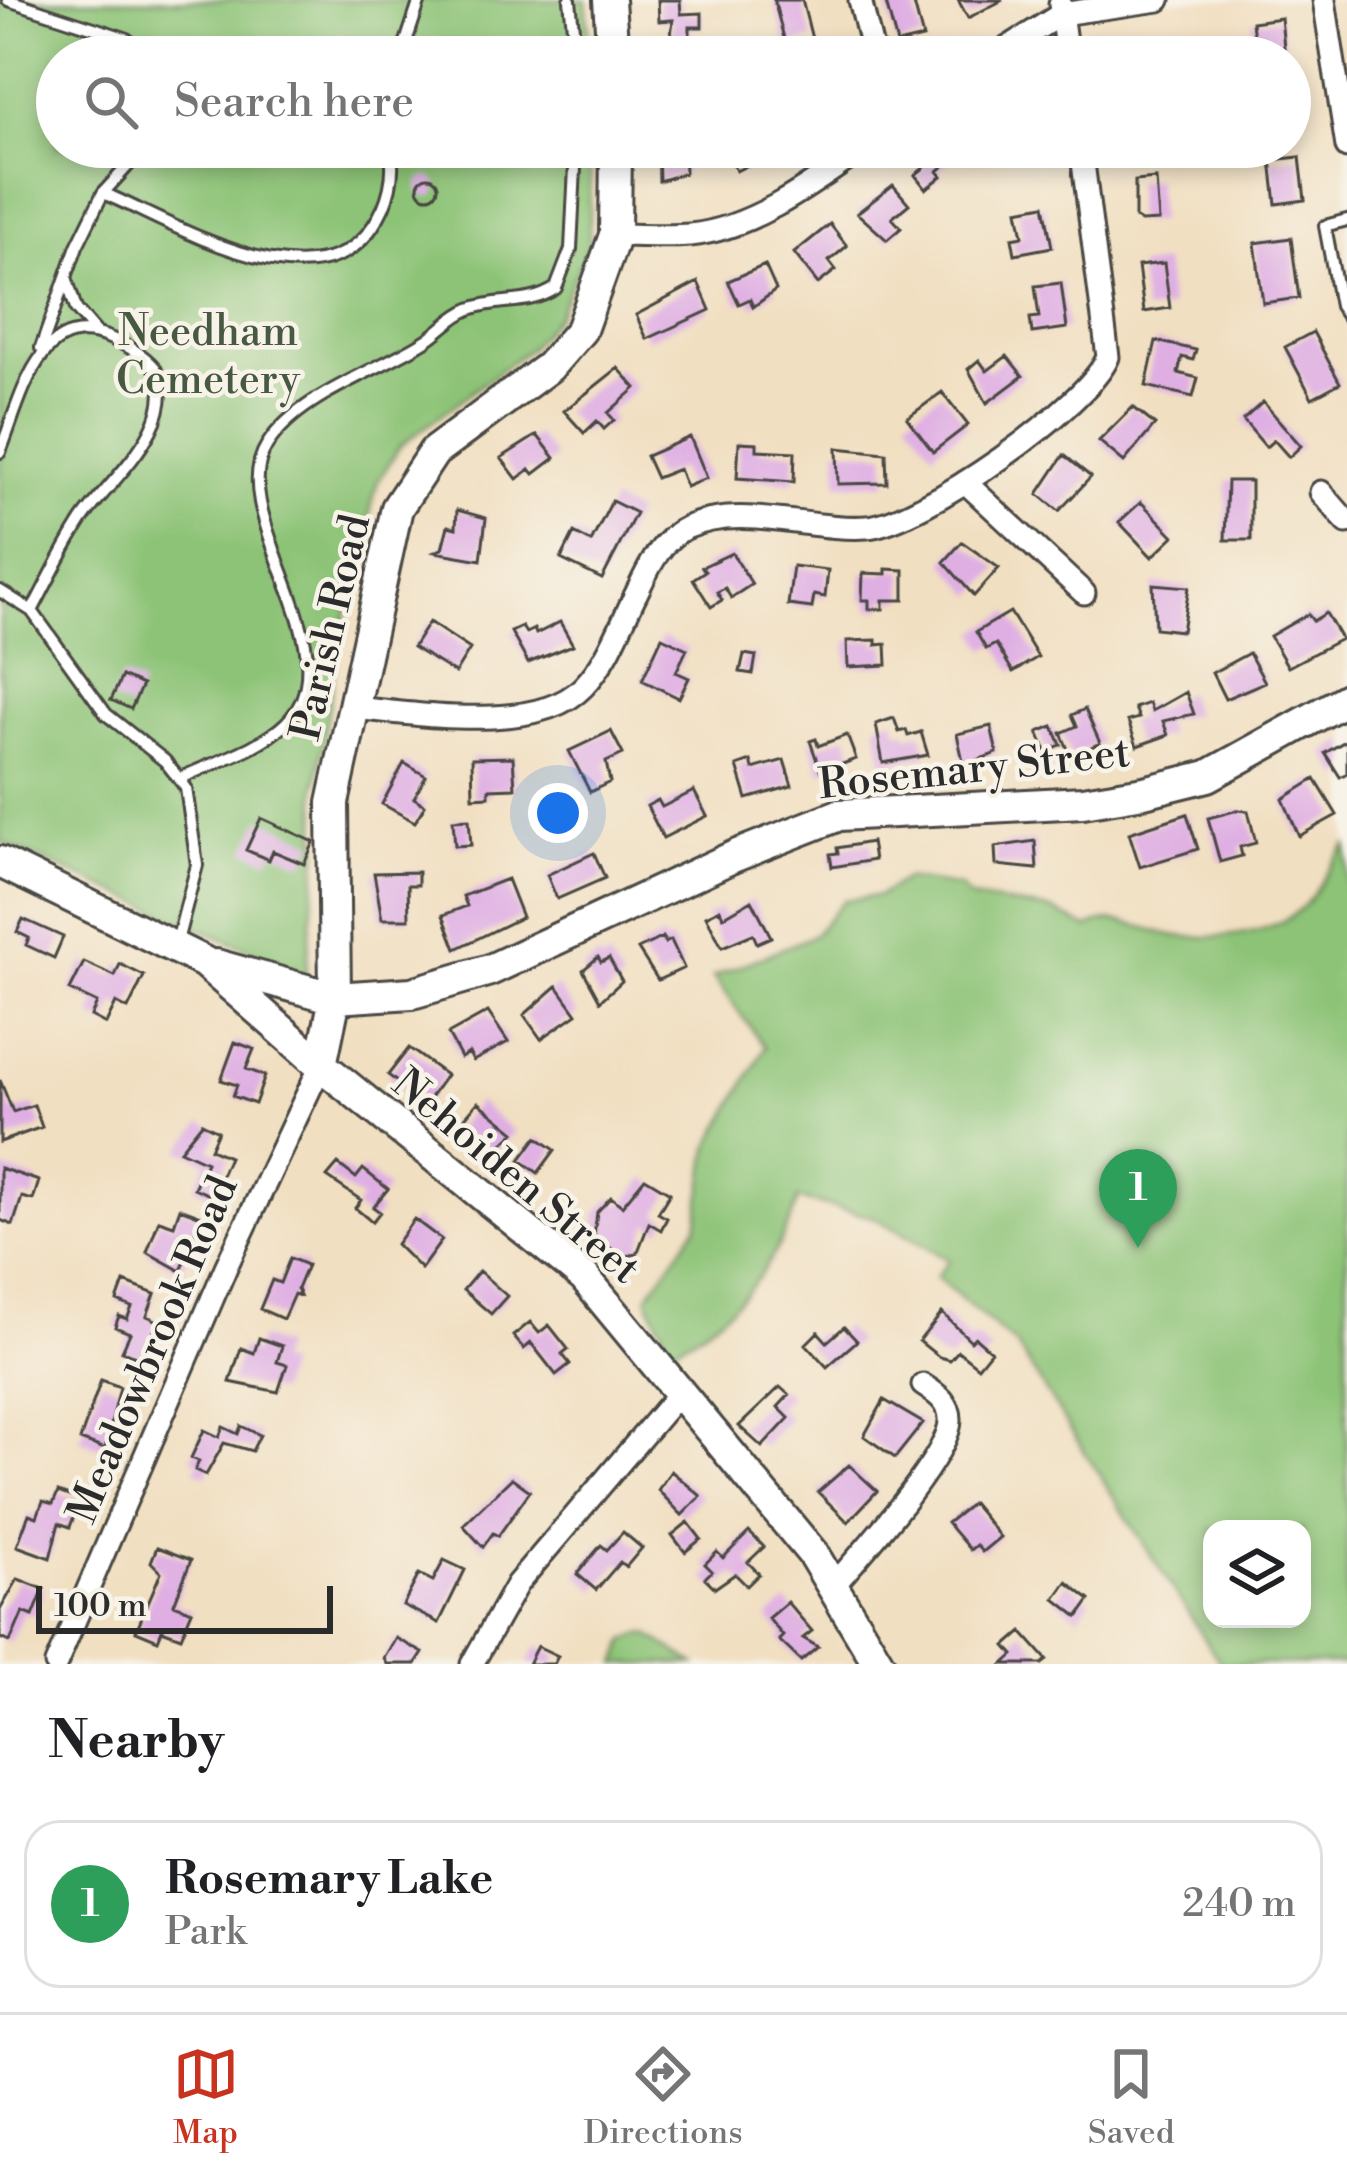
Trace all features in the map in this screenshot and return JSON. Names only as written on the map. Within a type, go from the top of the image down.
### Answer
[{"type":"street","points":[[609,0],[612,36]]},
{"type":"street","points":[[860,0],[869,36]]},
{"type":"street","points":[[1021,36],[1060,7],[1159,0]]},
{"type":"street","points":[[1324,0],[1347,147]]},
{"type":"street","name":"Parish Road","points":[[321,1065],[334,998],[332,820],[397,508],[434,452],[549,367],[581,330],[615,235],[616,168]]},
{"type":"street","points":[[615,235],[691,235],[725,228],[836,168]]},
{"type":"street","points":[[353,708],[461,716],[554,705],[587,684],[661,549],[678,532],[725,519],[874,526],[924,509],[1076,400],[1100,376],[1108,357],[1084,168]]},
{"type":"street","points":[[965,482],[1084,592]]},
{"type":"street","points":[[1321,492],[1347,521]]},
{"type":"street","name":"Rosemary Street","points":[[204,962],[334,998],[412,993],[490,970],[735,856],[839,815],[1083,802],[1208,776],[1347,699]]},
{"type":"street","name":"Nehoiden Street","points":[[0,862],[204,962],[321,1065],[584,1277],[646,1346],[834,1585],[879,1664]]},
{"type":"street","name":"Meadowbrook Road","points":[[56,1664],[226,1267],[321,1065]]},
{"type":"street","points":[[834,1585],[898,1510],[945,1441],[951,1416],[947,1405],[923,1385]]},
{"type":"street","points":[[472,1664],[517,1584],[679,1393]]},
{"type":"lane","points":[[8,0],[37,4],[120,36]]},
{"type":"lane","points":[[408,36],[420,0]]},
{"type":"lane","points":[[570,0],[574,36]]},
{"type":"lane","points":[[0,452],[66,274],[103,194],[127,168]]},
{"type":"lane","points":[[103,194],[253,258],[302,264],[346,250],[369,233],[390,187],[390,168]]},
{"type":"lane","points":[[181,778],[269,736],[288,722],[301,698],[299,619],[260,510],[259,472],[266,446],[296,417],[467,310],[521,304],[556,288],[572,249],[575,168]]},
{"type":"lane","points":[[1347,220],[1325,226],[1340,306],[1347,316]]},
{"type":"lane","points":[[32,611],[78,526],[133,458],[160,401],[155,368],[82,319],[66,274]]},
{"type":"lane","points":[[38,357],[58,337],[73,332],[103,335]]},
{"type":"lane","points":[[0,591],[32,611],[106,714],[181,778],[194,815],[197,865],[175,947]]},
{"type":"green space","name":"Needham Cemetery","points":[[0,0],[586,0],[589,36],[36,36],[36,168],[591,168],[589,244],[558,314],[529,349],[400,446],[377,483],[337,655],[316,788],[318,856],[306,975],[0,842]]},
{"type":"green space","points":[[1347,845],[1347,1664],[1221,1664],[1016,1345],[936,1277],[949,1260],[873,1217],[798,1199],[778,1247],[750,1287],[715,1321],[671,1349],[647,1297],[697,1226],[709,1148],[765,1047],[713,977],[813,936],[844,900],[879,896],[906,878],[960,887],[970,898],[1052,910],[1088,928],[1108,921],[1178,936],[1240,934],[1271,926],[1297,912]]},
{"type":"green space","points":[[642,1634],[695,1664],[617,1664],[626,1640]]},
{"type":"building","points":[[658,0],[680,0],[681,14],[702,13],[702,27],[690,27],[690,36],[671,36],[673,20],[659,21]]},
{"type":"building","points":[[774,0],[802,0],[811,36],[783,36]]},
{"type":"building","points":[[913,0],[922,36],[895,36],[886,3]]},
{"type":"building","points":[[958,0],[1003,0],[968,18]]},
{"type":"building","points":[[1281,18],[1283,36],[1254,36],[1252,22]]},
{"type":"building","points":[[659,168],[685,168],[685,173],[659,181]]},
{"type":"building","points":[[924,168],[942,168],[938,171],[942,176],[926,189],[915,175]]},
{"type":"building","points":[[1272,168],[1301,168],[1305,200],[1276,204]]},
{"type":"building","points":[[428,177],[438,187],[428,197],[418,187]]},
{"type":"building","points":[[1156,179],[1159,221],[1141,222],[1135,218],[1135,181]]},
{"type":"building","points":[[893,185],[909,204],[892,218],[901,228],[887,240],[857,213]]},
{"type":"building","points":[[1044,205],[1052,247],[1015,254],[1012,238],[1023,236],[1018,210]]},
{"type":"building","points":[[830,224],[847,246],[829,261],[836,270],[818,284],[794,253]]},
{"type":"building","points":[[1291,238],[1299,298],[1263,303],[1255,243]]},
{"type":"building","points":[[1164,263],[1170,308],[1144,312],[1138,266]]},
{"type":"building","points":[[765,265],[776,290],[753,307],[750,299],[739,304],[728,281]]},
{"type":"building","points":[[698,282],[710,310],[647,339],[636,315]]},
{"type":"building","points":[[1061,283],[1067,328],[1032,333],[1030,318],[1039,317],[1035,286]]},
{"type":"building","points":[[1313,332],[1340,383],[1312,398],[1285,347]]},
{"type":"building","points":[[1156,341],[1196,350],[1193,360],[1182,357],[1178,373],[1198,378],[1193,397],[1146,386]]},
{"type":"building","points":[[1007,356],[1023,376],[987,403],[968,369],[979,360],[987,371]]},
{"type":"building","points":[[618,368],[636,388],[608,413],[614,420],[604,429],[597,421],[584,433],[564,411]]},
{"type":"building","points":[[942,392],[968,425],[933,452],[907,418]]},
{"type":"building","points":[[1263,402],[1301,446],[1289,457],[1274,440],[1266,447],[1243,420]]},
{"type":"building","points":[[1133,407],[1155,425],[1124,462],[1099,441]]},
{"type":"building","points":[[537,435],[555,458],[534,474],[530,469],[517,479],[501,458]]},
{"type":"building","points":[[690,437],[707,478],[686,487],[679,469],[656,478],[646,456]]},
{"type":"building","points":[[739,442],[757,443],[757,450],[795,452],[794,482],[737,478]]},
{"type":"building","points":[[837,448],[886,453],[887,483],[838,484]]},
{"type":"building","points":[[1064,455],[1091,477],[1059,511],[1038,494]]},
{"type":"building","points":[[1227,481],[1251,481],[1251,540],[1225,540]]},
{"type":"building","points":[[612,501],[636,513],[602,579],[561,559],[574,533],[591,542]]},
{"type":"building","points":[[1141,502],[1174,536],[1152,557],[1119,522]]},
{"type":"building","points":[[457,510],[486,518],[481,560],[435,552],[442,549],[448,526],[456,528]]},
{"type":"building","points":[[962,542],[999,568],[974,596],[944,562]]},
{"type":"building","points":[[732,553],[752,584],[731,598],[725,588],[717,592],[722,600],[711,607],[693,579],[705,571],[702,567]]},
{"type":"building","points":[[793,566],[828,570],[825,597],[814,595],[812,608],[788,605]]},
{"type":"building","points":[[886,569],[904,570],[904,600],[883,600],[883,609],[869,609],[869,600],[862,600],[863,573],[886,574]]},
{"type":"building","points":[[1153,584],[1189,587],[1182,631],[1155,628]]},
{"type":"building","points":[[1010,612],[1038,657],[1013,672],[996,644],[986,649],[976,632]]},
{"type":"building","points":[[1326,613],[1341,639],[1288,667],[1270,636],[1308,614],[1313,621]]},
{"type":"building","points":[[429,622],[470,649],[455,673],[413,647]]},
{"type":"building","points":[[560,622],[573,645],[528,663],[511,632],[522,627],[536,634]]},
{"type":"building","points":[[662,637],[687,649],[676,672],[689,678],[679,698],[642,680]]},
{"type":"building","points":[[876,640],[876,645],[886,644],[887,665],[848,667],[847,641]]},
{"type":"building","points":[[1249,653],[1265,682],[1225,699],[1212,673]]},
{"type":"building","points":[[744,654],[756,656],[753,674],[740,672]]},
{"type":"building","points":[[122,676],[142,685],[131,709],[111,700]]},
{"type":"building","points":[[1186,692],[1194,714],[1163,721],[1168,735],[1137,746],[1128,721],[1139,718],[1135,708],[1149,703],[1152,711]]},
{"type":"building","points":[[1085,709],[1100,743],[1071,756],[1061,733],[1077,726],[1072,715]]},
{"type":"building","points":[[894,718],[899,732],[906,730],[908,736],[921,732],[928,755],[883,763],[876,724]]},
{"type":"building","points":[[991,726],[997,753],[964,765],[957,734]]},
{"type":"building","points":[[1053,726],[1061,745],[1046,751],[1038,732]]},
{"type":"building","points":[[611,731],[623,754],[606,762],[610,782],[590,792],[569,751]]},
{"type":"building","points":[[847,735],[856,759],[821,772],[810,741],[816,739],[818,746]]},
{"type":"building","points":[[1347,740],[1347,773],[1340,777],[1325,753]]},
{"type":"building","points":[[513,757],[515,788],[489,789],[489,796],[473,797],[472,758]]},
{"type":"building","points":[[784,760],[792,786],[747,799],[737,766],[751,761],[753,769]]},
{"type":"building","points":[[404,763],[426,776],[414,798],[425,805],[415,822],[382,804]]},
{"type":"building","points":[[1315,779],[1337,815],[1299,836],[1283,799]]},
{"type":"building","points":[[694,791],[707,816],[663,838],[647,806],[658,800],[662,807]]},
{"type":"building","points":[[1248,811],[1256,843],[1240,847],[1242,856],[1220,862],[1208,818]]},
{"type":"building","points":[[1187,814],[1198,849],[1140,867],[1129,833]]},
{"type":"building","points":[[261,818],[314,842],[304,864],[273,851],[269,860],[246,850]]},
{"type":"building","points":[[469,819],[471,845],[455,846],[453,820]]},
{"type":"building","points":[[1035,841],[1037,869],[996,865],[995,847]]},
{"type":"building","points":[[871,842],[874,860],[832,867],[830,854],[838,853],[837,848]]},
{"type":"building","points":[[594,853],[605,878],[557,899],[547,875]]},
{"type":"building","points":[[418,872],[418,885],[408,885],[409,919],[382,919],[374,873]]},
{"type":"building","points":[[507,879],[522,917],[456,949],[443,915],[467,906],[463,896]]},
{"type":"building","points":[[752,900],[771,937],[757,943],[753,934],[722,947],[706,916],[720,909],[723,917]]},
{"type":"building","points":[[23,919],[63,937],[54,958],[26,945],[29,938],[17,932]]},
{"type":"building","points":[[663,937],[665,943],[671,940],[684,968],[658,980],[638,949]]},
{"type":"building","points":[[598,957],[601,962],[609,958],[622,981],[600,1001],[583,970]]},
{"type":"building","points":[[84,962],[115,976],[120,964],[144,976],[128,1009],[116,1003],[106,1024],[91,1016],[97,1003],[70,990]]},
{"type":"building","points":[[557,986],[577,1014],[541,1039],[524,1015]]},
{"type":"building","points":[[488,1012],[508,1042],[473,1061],[469,1053],[461,1058],[448,1034]]},
{"type":"building","points":[[235,1042],[254,1049],[246,1069],[265,1076],[255,1104],[233,1096],[237,1085],[221,1080]]},
{"type":"building","points":[[409,1048],[446,1075],[426,1103],[388,1075]]},
{"type":"building","points":[[0,1080],[13,1112],[34,1105],[42,1127],[0,1142]]},
{"type":"building","points":[[478,1102],[515,1132],[490,1155],[456,1128]]},
{"type":"building","points":[[202,1123],[218,1131],[210,1149],[229,1157],[212,1196],[194,1188],[206,1162],[180,1150]]},
{"type":"building","points":[[537,1137],[555,1150],[538,1173],[520,1160]]},
{"type":"building","points":[[338,1164],[356,1178],[363,1169],[388,1189],[373,1207],[380,1212],[372,1222],[355,1208],[361,1200],[327,1177]]},
{"type":"building","points":[[0,1168],[39,1181],[33,1200],[22,1197],[13,1225],[0,1220]]},
{"type":"building","points":[[645,1178],[670,1193],[658,1213],[667,1218],[661,1230],[649,1223],[637,1254],[622,1257],[594,1235],[597,1212],[611,1197],[622,1206]]},
{"type":"building","points":[[180,1208],[201,1216],[181,1271],[147,1252],[159,1220],[174,1225]]},
{"type":"building","points":[[414,1219],[442,1240],[421,1269],[396,1244]]},
{"type":"building","points":[[290,1258],[307,1265],[297,1289],[300,1296],[294,1294],[283,1319],[260,1309],[272,1280],[280,1283]]},
{"type":"building","points":[[479,1271],[507,1296],[491,1314],[463,1290]]},
{"type":"building","points":[[124,1282],[155,1294],[147,1316],[158,1321],[143,1359],[122,1351],[130,1333],[115,1327],[119,1316],[127,1319],[132,1307],[117,1301]]},
{"type":"building","points":[[942,1313],[971,1341],[975,1337],[991,1351],[978,1367],[958,1351],[950,1360],[939,1357],[919,1341]]},
{"type":"building","points":[[530,1322],[539,1333],[549,1325],[568,1349],[562,1354],[570,1364],[556,1375],[531,1343],[524,1349],[513,1336]]},
{"type":"building","points":[[844,1327],[857,1341],[827,1367],[806,1344],[818,1332],[827,1342]]},
{"type":"building","points":[[259,1338],[282,1346],[277,1362],[287,1365],[278,1392],[230,1382],[241,1348],[254,1353]]},
{"type":"building","points":[[101,1380],[120,1387],[105,1449],[80,1440]]},
{"type":"building","points":[[780,1387],[789,1395],[778,1407],[789,1418],[762,1447],[739,1426]]},
{"type":"building","points":[[884,1400],[923,1423],[895,1458],[864,1436]]},
{"type":"building","points":[[241,1426],[260,1435],[252,1451],[224,1443],[206,1475],[195,1470],[199,1461],[191,1458],[204,1430],[219,1437],[223,1427],[238,1434]]},
{"type":"building","points":[[849,1465],[877,1491],[848,1522],[818,1492]]},
{"type":"building","points":[[671,1471],[701,1496],[682,1515],[658,1490]]},
{"type":"building","points":[[512,1478],[530,1491],[498,1536],[493,1533],[483,1547],[463,1525]]},
{"type":"building","points":[[58,1492],[80,1500],[70,1527],[59,1523],[50,1558],[17,1546],[29,1514],[37,1517],[43,1501],[53,1504]]},
{"type":"building","points":[[972,1503],[1000,1537],[982,1552],[976,1545],[970,1550],[947,1523]]},
{"type":"building","points":[[688,1522],[701,1539],[685,1552],[672,1535]]},
{"type":"building","points":[[623,1532],[642,1548],[626,1567],[620,1562],[596,1590],[577,1574],[601,1545],[607,1550]]},
{"type":"building","points":[[749,1532],[764,1547],[748,1562],[759,1574],[747,1586],[735,1574],[715,1588],[705,1578],[712,1571],[705,1564],[717,1552],[723,1558]]},
{"type":"building","points":[[157,1547],[191,1560],[174,1604],[192,1611],[181,1637],[162,1630],[158,1640],[136,1631],[161,1572],[151,1562]]},
{"type":"building","points":[[444,1560],[465,1570],[439,1623],[403,1605],[419,1574],[433,1581]]},
{"type":"building","points":[[18,1579],[44,1589],[33,1616],[23,1612],[10,1642],[0,1638],[0,1610]]},
{"type":"building","points":[[1067,1582],[1090,1600],[1078,1617],[1055,1599]]},
{"type":"building","points":[[787,1602],[812,1631],[803,1638],[818,1647],[801,1661],[779,1640],[783,1636],[768,1618]]},
{"type":"building","points":[[1022,1632],[1047,1660],[1042,1664],[1004,1664],[1014,1655],[1006,1646]]},
{"type":"building","points":[[396,1638],[423,1653],[416,1664],[387,1664],[384,1658]]},
{"type":"building","points":[[537,1646],[558,1656],[554,1664],[528,1664]]},
{"type":"place","name":"Rosemary Lake","points":[[1138,1248]]}]
